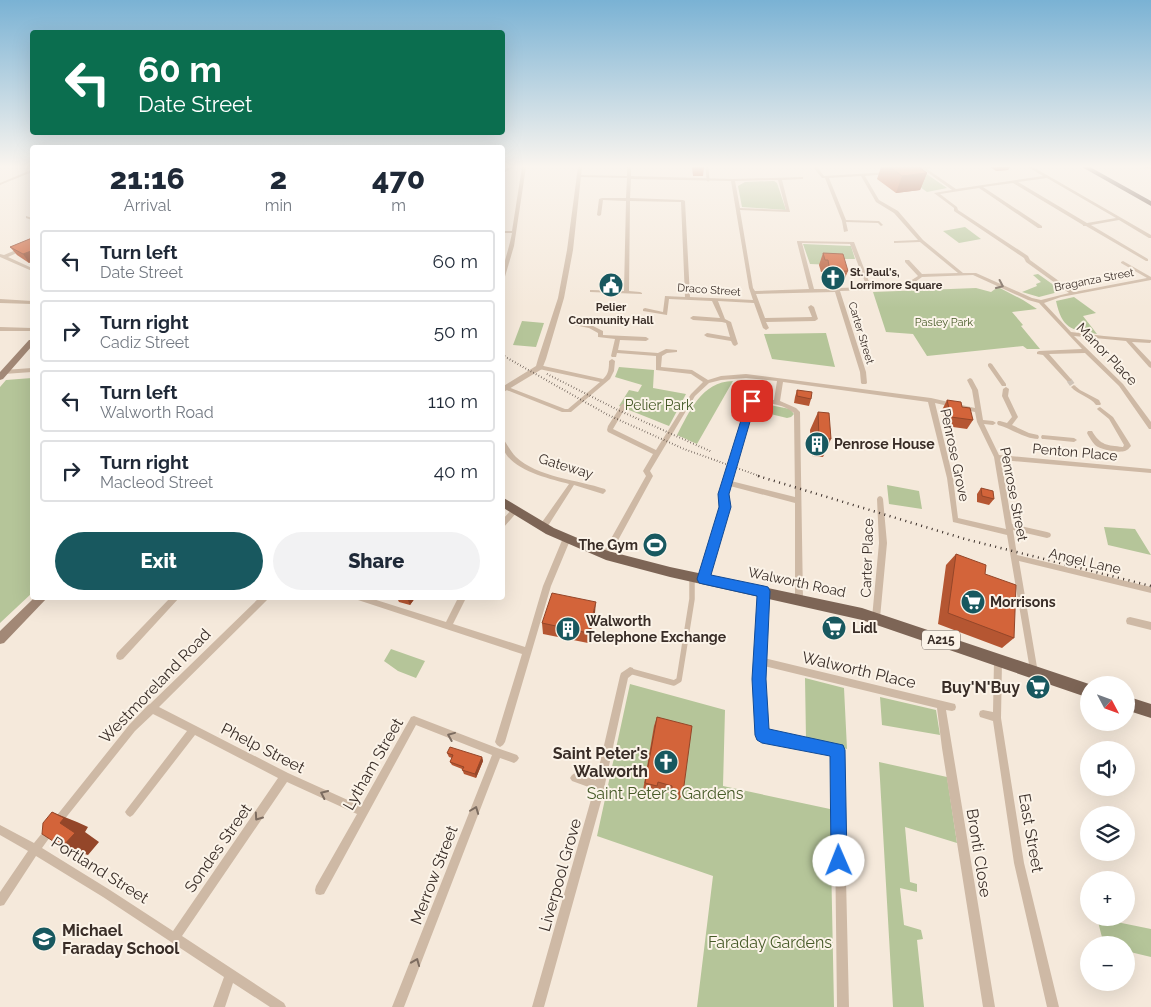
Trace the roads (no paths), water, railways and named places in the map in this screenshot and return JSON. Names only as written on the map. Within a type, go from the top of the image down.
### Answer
[{"type":"main road","points":[[1,375],[30,344]]},
{"type":"main road","name":"Walworth Road","points":[[505,503],[544,528],[606,555],[876,618],[1034,674],[1080,688]]},
{"type":"main road","points":[[0,639],[39,600]]},
{"type":"main road","points":[[1135,706],[1151,711]]},
{"type":"street","points":[[505,273],[517,214]]},
{"type":"street","points":[[505,388],[539,367],[560,298],[570,250],[574,214]]},
{"type":"street","points":[[626,292],[629,214]]},
{"type":"street","points":[[685,214],[688,299]]},
{"type":"street","points":[[738,214],[753,293],[766,328]]},
{"type":"street","points":[[841,214],[846,231]]},
{"type":"street","points":[[898,214],[921,241],[963,275]]},
{"type":"street","points":[[964,214],[1026,257],[1028,261],[1074,294]]},
{"type":"street","points":[[1020,214],[1040,227]]},
{"type":"street","points":[[1067,214],[1146,260]]},
{"type":"street","points":[[1111,214],[1151,237]]},
{"type":"street","points":[[1085,225],[1120,219]]},
{"type":"street","points":[[844,221],[879,222]]},
{"type":"street","points":[[505,232],[514,232]]},
{"type":"street","points":[[896,242],[921,241]]},
{"type":"street","points":[[812,291],[798,242],[852,243],[870,290]]},
{"type":"street","points":[[2,256],[30,246]]},
{"type":"street","points":[[1130,251],[1139,249]]},
{"type":"street","points":[[2,256],[30,269]]},
{"type":"street","points":[[1026,257],[1032,258],[1081,292]]},
{"type":"street","points":[[907,261],[921,276]]},
{"type":"street","points":[[1123,262],[1151,279]]},
{"type":"street","points":[[906,286],[921,276],[980,276],[1030,299],[1041,302]]},
{"type":"street","name":"Braganza Street","points":[[1041,302],[1081,292],[1151,279]]},
{"type":"street","points":[[753,293],[891,288]]},
{"type":"street","points":[[592,290],[640,293]]},
{"type":"street","name":"Carter Street","points":[[837,290],[863,372],[864,383]]},
{"type":"street","name":"Draco Street","points":[[645,310],[665,314],[667,297],[756,302]]},
{"type":"street","points":[[0,301],[30,303]]},
{"type":"street","points":[[715,301],[723,320]]},
{"type":"street","name":"Manor Place","points":[[1041,302],[1086,351],[1121,385],[1149,420],[1151,427]]},
{"type":"street","points":[[763,320],[815,319],[811,307]]},
{"type":"street","points":[[693,318],[728,322],[734,341],[707,335]]},
{"type":"street","points":[[505,389],[566,412],[572,409],[610,375],[614,356],[614,333],[601,332],[591,327]]},
{"type":"street","points":[[0,330],[30,330]]},
{"type":"street","points":[[1070,334],[1150,341]]},
{"type":"street","points":[[615,337],[646,339]]},
{"type":"street","points":[[1128,340],[1151,366]]},
{"type":"street","points":[[614,356],[659,355],[666,351],[675,351]]},
{"type":"street","points":[[1069,380],[1042,353],[1086,351]]},
{"type":"street","points":[[659,355],[658,369],[692,372],[707,382]]},
{"type":"street","points":[[990,365],[1005,387],[1005,396],[1015,416],[1009,425]]},
{"type":"street","points":[[539,367],[605,381]]},
{"type":"street","points":[[1,375],[30,370]]},
{"type":"street","points":[[606,555],[650,476],[646,471],[690,398],[707,382],[736,376],[769,378],[931,400],[978,411]]},
{"type":"street","points":[[776,403],[780,380]]},
{"type":"street","name":"Penrose Street","points":[[970,380],[975,390],[980,422],[997,457],[1034,674]]},
{"type":"street","points":[[1074,387],[1097,401],[1099,406],[1112,418],[1128,446],[1124,449],[1102,447],[1096,444],[1090,433]]},
{"type":"street","points":[[698,578],[726,505],[724,495],[750,402],[758,400],[792,406],[797,410],[800,599]]},
{"type":"street","name":"Penrose Grove","points":[[931,400],[951,483],[955,520],[1009,529]]},
{"type":"street","points":[[624,406],[610,430],[657,454]]},
{"type":"street","points":[[980,422],[993,423]]},
{"type":"street","points":[[1000,423],[1009,425],[1027,436],[1036,437]]},
{"type":"street","points":[[1044,437],[1074,440]]},
{"type":"street","name":"Gateway","points":[[505,446],[514,459],[523,465],[563,481],[581,483],[603,491]]},
{"type":"street","name":"Penton Place","points":[[997,457],[1151,471]]},
{"type":"street","points":[[942,482],[951,483]]},
{"type":"street","points":[[727,484],[798,501]]},
{"type":"street","name":"Gateway","points":[[544,528],[570,486]]},
{"type":"street","name":"Carter Place","points":[[876,618],[883,544],[880,499]]},
{"type":"street","points":[[505,521],[514,510]]},
{"type":"street","points":[[1009,529],[1047,535]]},
{"type":"street","points":[[500,742],[548,586],[567,538]]},
{"type":"street","name":"Angel Lane","points":[[1014,557],[1151,590]]},
{"type":"street","name":"Liverpool Grove","points":[[538,1007],[600,786],[624,676],[630,671],[674,683],[679,680],[692,599],[698,578]]},
{"type":"street","points":[[764,591],[760,661],[762,735],[838,750],[843,1007]]},
{"type":"street","points":[[120,656],[173,600]]},
{"type":"street","name":"Westmoreland Road","points":[[0,901],[36,849],[115,747],[151,708],[262,600]]},
{"type":"street","points":[[367,600],[528,652]]},
{"type":"street","points":[[448,627],[461,600]]},
{"type":"street","points":[[1130,621],[1151,626]]},
{"type":"street","name":"Walworth Place","points":[[760,661],[952,707]]},
{"type":"street","name":"East Street","points":[[998,661],[997,718],[1019,863],[1053,1007]]},
{"type":"street","name":"Bronti Close","points":[[941,704],[989,1007]]},
{"type":"street","name":"Phelp Street","points":[[151,708],[286,776],[363,812]]},
{"type":"street","points":[[983,714],[997,718]]},
{"type":"street","name":"Lytham Street","points":[[320,890],[414,720],[514,758]]},
{"type":"street","points":[[130,812],[194,730]]},
{"type":"street","name":"Merrow Street","points":[[398,1007],[497,753]]},
{"type":"street","name":"Sondes Street","points":[[174,938],[286,776]]},
{"type":"street","points":[[575,778],[600,786]]},
{"type":"street","name":"Portland Street","points":[[0,830],[36,849],[280,1007]]},
{"type":"street","points":[[219,1007],[230,976]]},
{"type":"tunnel","points":[[1069,380],[1074,387]]},
{"type":"railway","points":[[505,357],[608,415],[684,449],[762,477]]},
{"type":"railway","points":[[547,374],[618,410],[712,452]]},
{"type":"railway","points":[[758,476],[965,539],[1151,586]]},
{"type":"place","name":"St. Paul's, Lorrimore Square","points":[[833,278]]},
{"type":"place","name":"Pelier Community Hall","points":[[611,285]]},
{"type":"place","name":"Penrose House","points":[[817,444]]},
{"type":"place","name":"The Gym","points":[[655,545]]},
{"type":"place","name":"Morrisons","points":[[973,602]]},
{"type":"place","name":"Lidl","points":[[834,628]]},
{"type":"place","name":"Walworth Telephone Exchange","points":[[568,629]]},
{"type":"place","name":"Buy'N'Buy","points":[[1038,687]]},
{"type":"place","name":"Saint Peter's Walworth","points":[[666,762]]},
{"type":"place","name":"Michael Faraday School","points":[[44,939]]},
{"type":"park label","name":"Pasley Park","points":[[944,322]]},
{"type":"park label","name":"Pelier Park","points":[[659,405]]},
{"type":"park label","name":"Saint Peter's Gardens","points":[[665,793]]},
{"type":"park label","name":"Faraday Gardens","points":[[770,942]]}]
